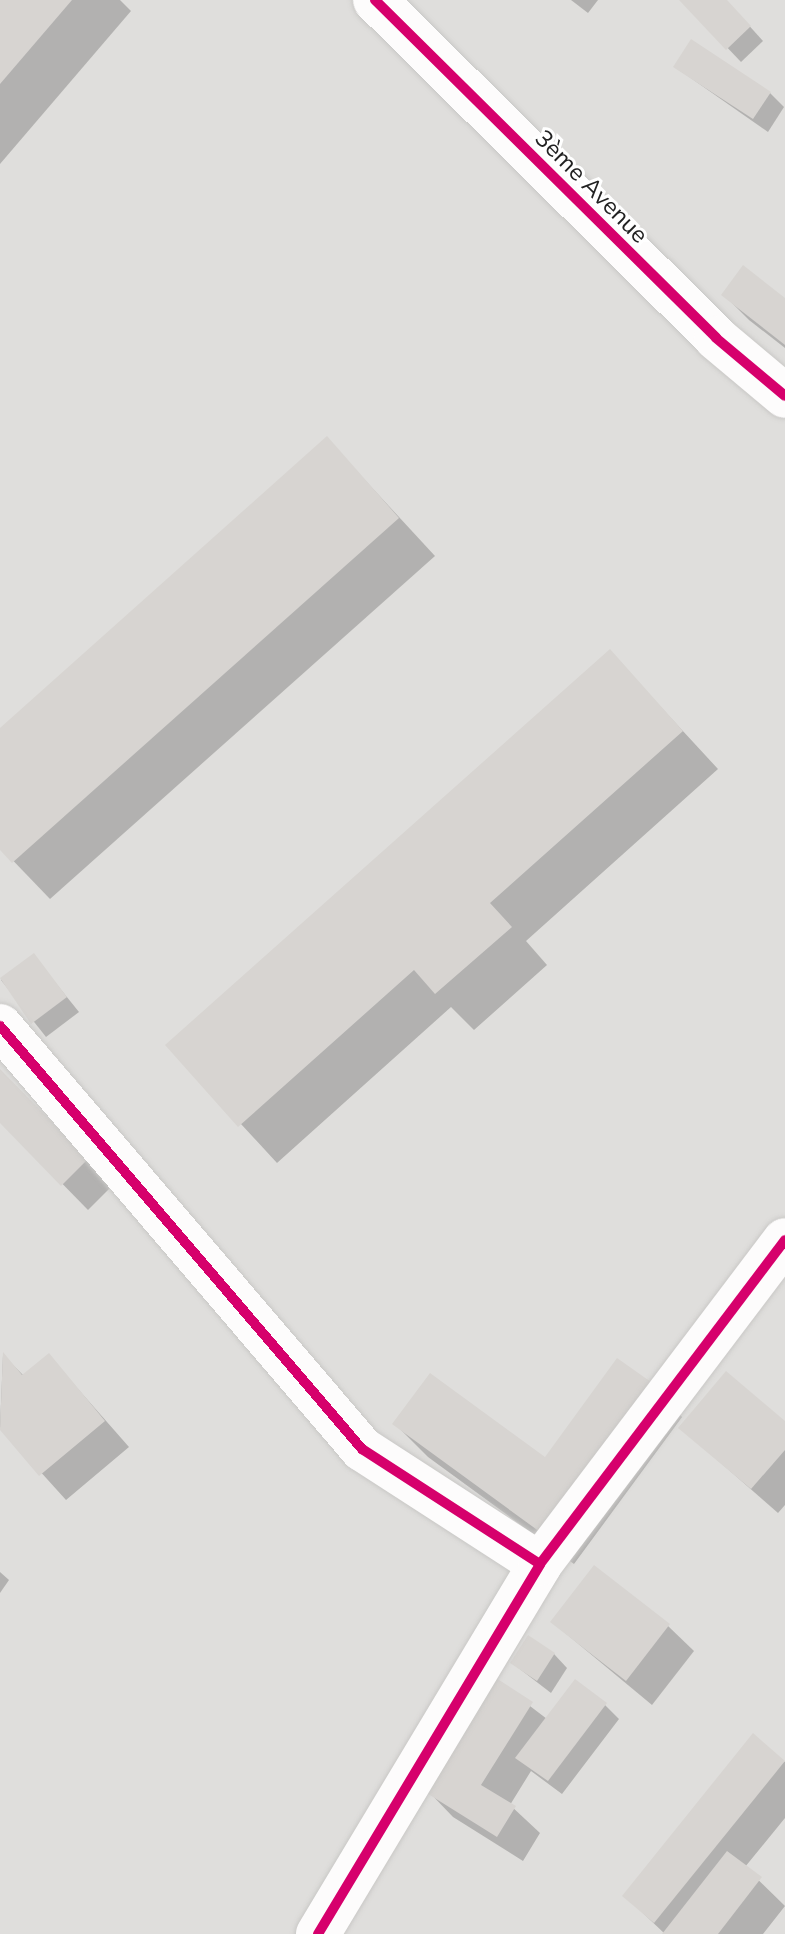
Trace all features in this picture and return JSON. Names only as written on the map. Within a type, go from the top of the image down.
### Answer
[{"type":"street","name":"3ème Avenue","points":[[375,0],[705,328],[785,396]]},
{"type":"street","points":[[0,1026],[362,1449],[540,1564]]},
{"type":"street","points":[[318,1934],[540,1564],[785,1240]]},
{"type":"shaded area","points":[[0,0],[785,0],[785,1934],[0,1934]]},
{"type":"building","points":[[0,0],[72,0],[0,84]]},
{"type":"building","points":[[679,0],[727,0],[751,26],[726,50]]},
{"type":"building","points":[[691,39],[771,92],[753,119],[673,67]]},
{"type":"building","points":[[743,265],[785,298],[785,345],[721,295]]},
{"type":"building","points":[[327,436],[399,518],[12,863],[0,850],[0,728]]},
{"type":"building","points":[[610,649],[683,731],[490,903],[512,927],[435,994],[414,970],[238,1127],[165,1045]]},
{"type":"building","points":[[34,953],[67,997],[31,1024],[0,978]]},
{"type":"building","points":[[0,1069],[88,1159],[61,1186],[0,1123]]},
{"type":"building","points":[[3,1352],[22,1375],[49,1353],[105,1421],[39,1476],[0,1430]]},
{"type":"building","points":[[617,1358],[651,1382],[540,1532],[392,1424],[430,1373],[545,1457]]},
{"type":"building","points":[[726,1371],[785,1421],[785,1450],[751,1489],[678,1428]]},
{"type":"building","points":[[594,1565],[670,1624],[626,1681],[550,1622]]},
{"type":"building","points":[[528,1635],[555,1653],[537,1681],[510,1663]]},
{"type":"building","points":[[496,1678],[533,1702],[481,1785],[516,1806],[497,1837],[425,1792]]},
{"type":"building","points":[[575,1679],[607,1703],[548,1781],[515,1758]]},
{"type":"building","points":[[753,1733],[785,1761],[654,1923],[622,1896]]},
{"type":"building","points":[[727,1851],[762,1877],[718,1934],[662,1934]]},
{"type":"cycle path","points":[[375,0],[716,338],[785,396]]},
{"type":"cycle path","points":[[0,1026],[362,1449],[540,1564]]},
{"type":"cycle path","points":[[318,1934],[540,1564],[785,1240]]}]
